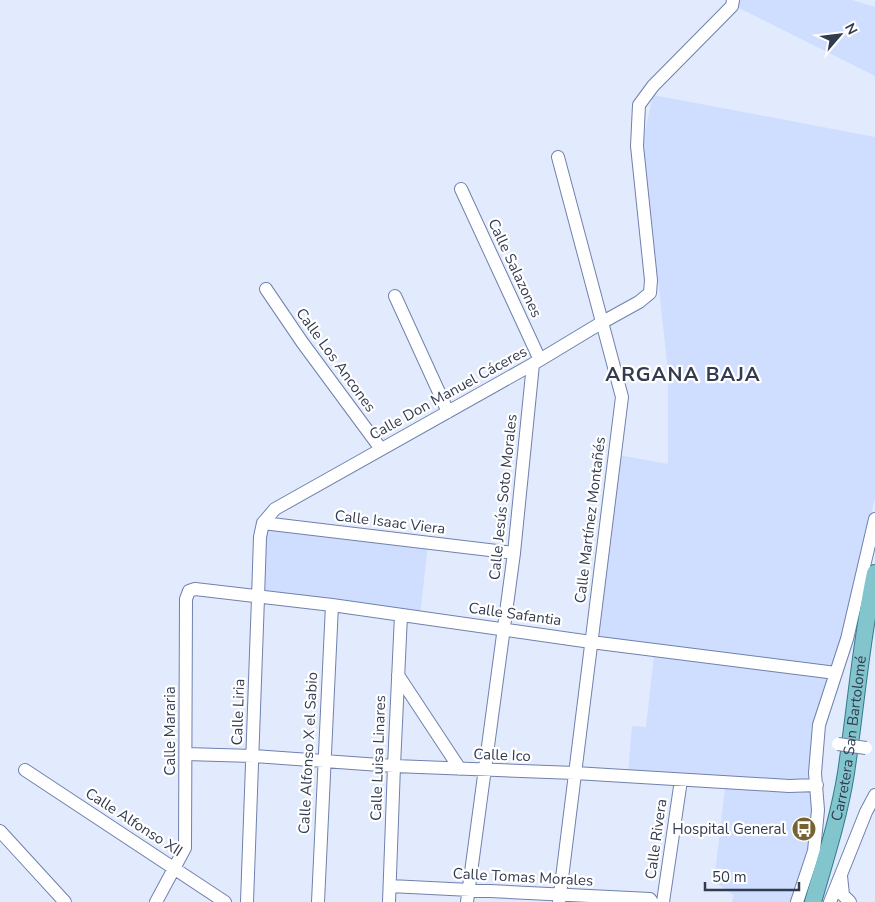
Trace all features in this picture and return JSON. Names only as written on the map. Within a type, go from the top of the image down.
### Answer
[{"type":"main road","name":"Carretera San Bartolomé","points":[[813,902],[832,839],[846,774],[864,635],[875,573]]},
{"type":"main road","name":"Carretera San Bartolomé","points":[[820,902],[838,841],[853,773],[875,607]]},
{"type":"street","name":"Calle Don Manuel Cáceres","points":[[263,523],[275,509],[537,362],[640,302],[650,293],[651,280],[637,146],[639,105],[653,86],[732,6],[733,0]]},
{"type":"street","name":"Calle Martínez Montañés","points":[[558,157],[622,397],[559,898]]},
{"type":"street","name":"Calle Salazones","points":[[461,190],[537,362]]},
{"type":"street","name":"Calle Los Ancones","points":[[266,289],[302,342],[381,449]]},
{"type":"street","points":[[395,296],[448,412]]},
{"type":"street","name":"Calle Jesús Soto Morales","points":[[468,896],[514,553],[537,362]]},
{"type":"street","name":"Carretera San Bartolomé","points":[[797,902],[814,851],[818,810],[815,773],[819,725],[847,639],[860,591],[875,519]]},
{"type":"street","name":"Calle Isaac Viera","points":[[263,523],[514,553]]},
{"type":"street","name":"Calle Liria","points":[[247,902],[260,537],[263,523]]},
{"type":"street","name":"Calle Safantia","points":[[189,591],[195,589],[258,598],[332,605],[591,642],[836,673]]},
{"type":"street","name":"Calle Mararia","points":[[156,902],[185,848],[186,599],[189,591]]},
{"type":"street","name":"Calle Alfonso X el Sabio","points":[[318,902],[332,605]]},
{"type":"street","name":"Calle Luisa Linares","points":[[390,902],[401,615]]},
{"type":"street","points":[[398,675],[460,769]]},
{"type":"street","points":[[818,744],[838,744],[870,748]]},
{"type":"street","name":"Calle Ico","points":[[186,754],[253,756],[485,771],[575,773],[789,786],[816,785]]},
{"type":"street","name":"Calle Alfonso XII","points":[[25,770],[225,902]]},
{"type":"street","name":"Calle Rivera","points":[[664,902],[681,780]]},
{"type":"street","name":"Carretera San Bartolomé","points":[[830,902],[841,871],[875,795]]},
{"type":"street","points":[[0,831],[65,902]]},
{"type":"street","points":[[841,871],[843,896],[850,902]]},
{"type":"street","name":"Calle Tomas Morales","points":[[390,886],[468,896],[650,899],[652,902]]},
{"type":"shaded area","points":[[727,0],[852,0],[875,7],[875,76],[727,2]]},
{"type":"shaded area","points":[[653,95],[875,137],[875,498],[812,756],[814,808],[810,847],[795,902],[732,902],[734,895],[714,882],[726,780],[628,773],[632,726],[646,727],[655,647],[595,639],[618,455],[668,464],[668,372],[643,140]]},
{"type":"shaded area","points":[[265,526],[428,544],[420,615],[261,595]]},
{"type":"place","name":"Hospital General","points":[[804,829]]},
{"type":"district","name":"ARGANA BAJA","points":[[683,374]]}]
